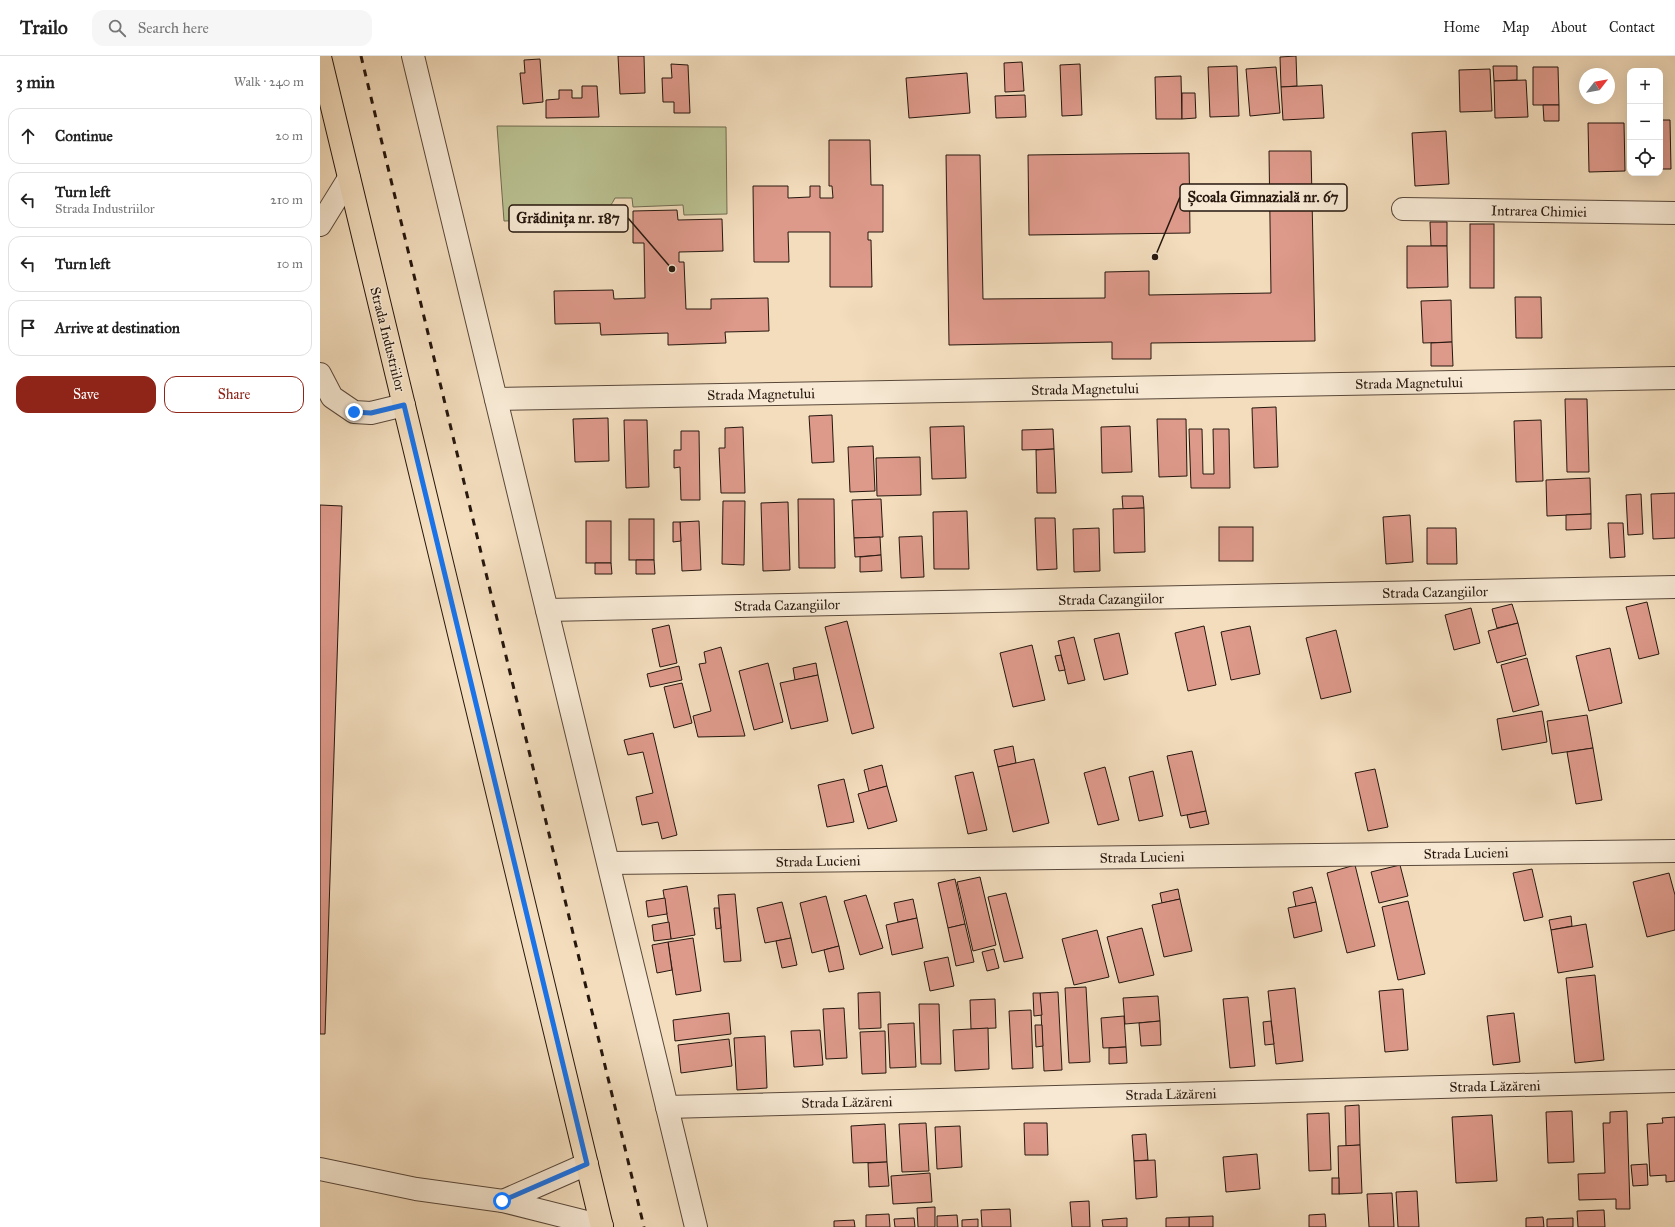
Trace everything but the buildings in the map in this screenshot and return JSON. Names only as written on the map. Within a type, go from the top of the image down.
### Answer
[{"type":"main road","name":"Strada Industriilor","points":[[320,57],[602,1226]]},
{"type":"street","points":[[413,56],[696,1227]]},
{"type":"street","points":[[320,225],[349,178]]},
{"type":"street","name":"Intrarea Chimiei","points":[[1403,209],[1675,214]]},
{"type":"street","points":[[320,374],[332,397],[354,412],[371,413],[404,405]]},
{"type":"street","name":"Strada Magnetului","points":[[496,399],[1675,378]]},
{"type":"street","name":"Strada Cazangiilor","points":[[547,610],[1675,587]]},
{"type":"street","name":"Strada Lucieni","points":[[609,863],[1675,851]]},
{"type":"street","name":"Strada Lăzăreni","points":[[667,1107],[1675,1081]]},
{"type":"street","points":[[502,1201],[587,1164]]},
{"type":"street","points":[[320,1169],[416,1189],[502,1201],[602,1226]]},
{"type":"green space","points":[[497,126],[726,127],[727,214],[684,215],[683,205],[633,207],[632,198],[615,198],[606,211],[594,217],[569,220],[504,221]]},
{"type":"railway","points":[[361,56],[644,1227]]},
{"type":"place","name":"Școala Gimnazială nr. 67","points":[[1155,257]]},
{"type":"place","name":"Grădinița nr. 187","points":[[672,269]]},
{"type":"route","points":[[354,412],[371,413],[404,405],[587,1164],[502,1201]]}]
